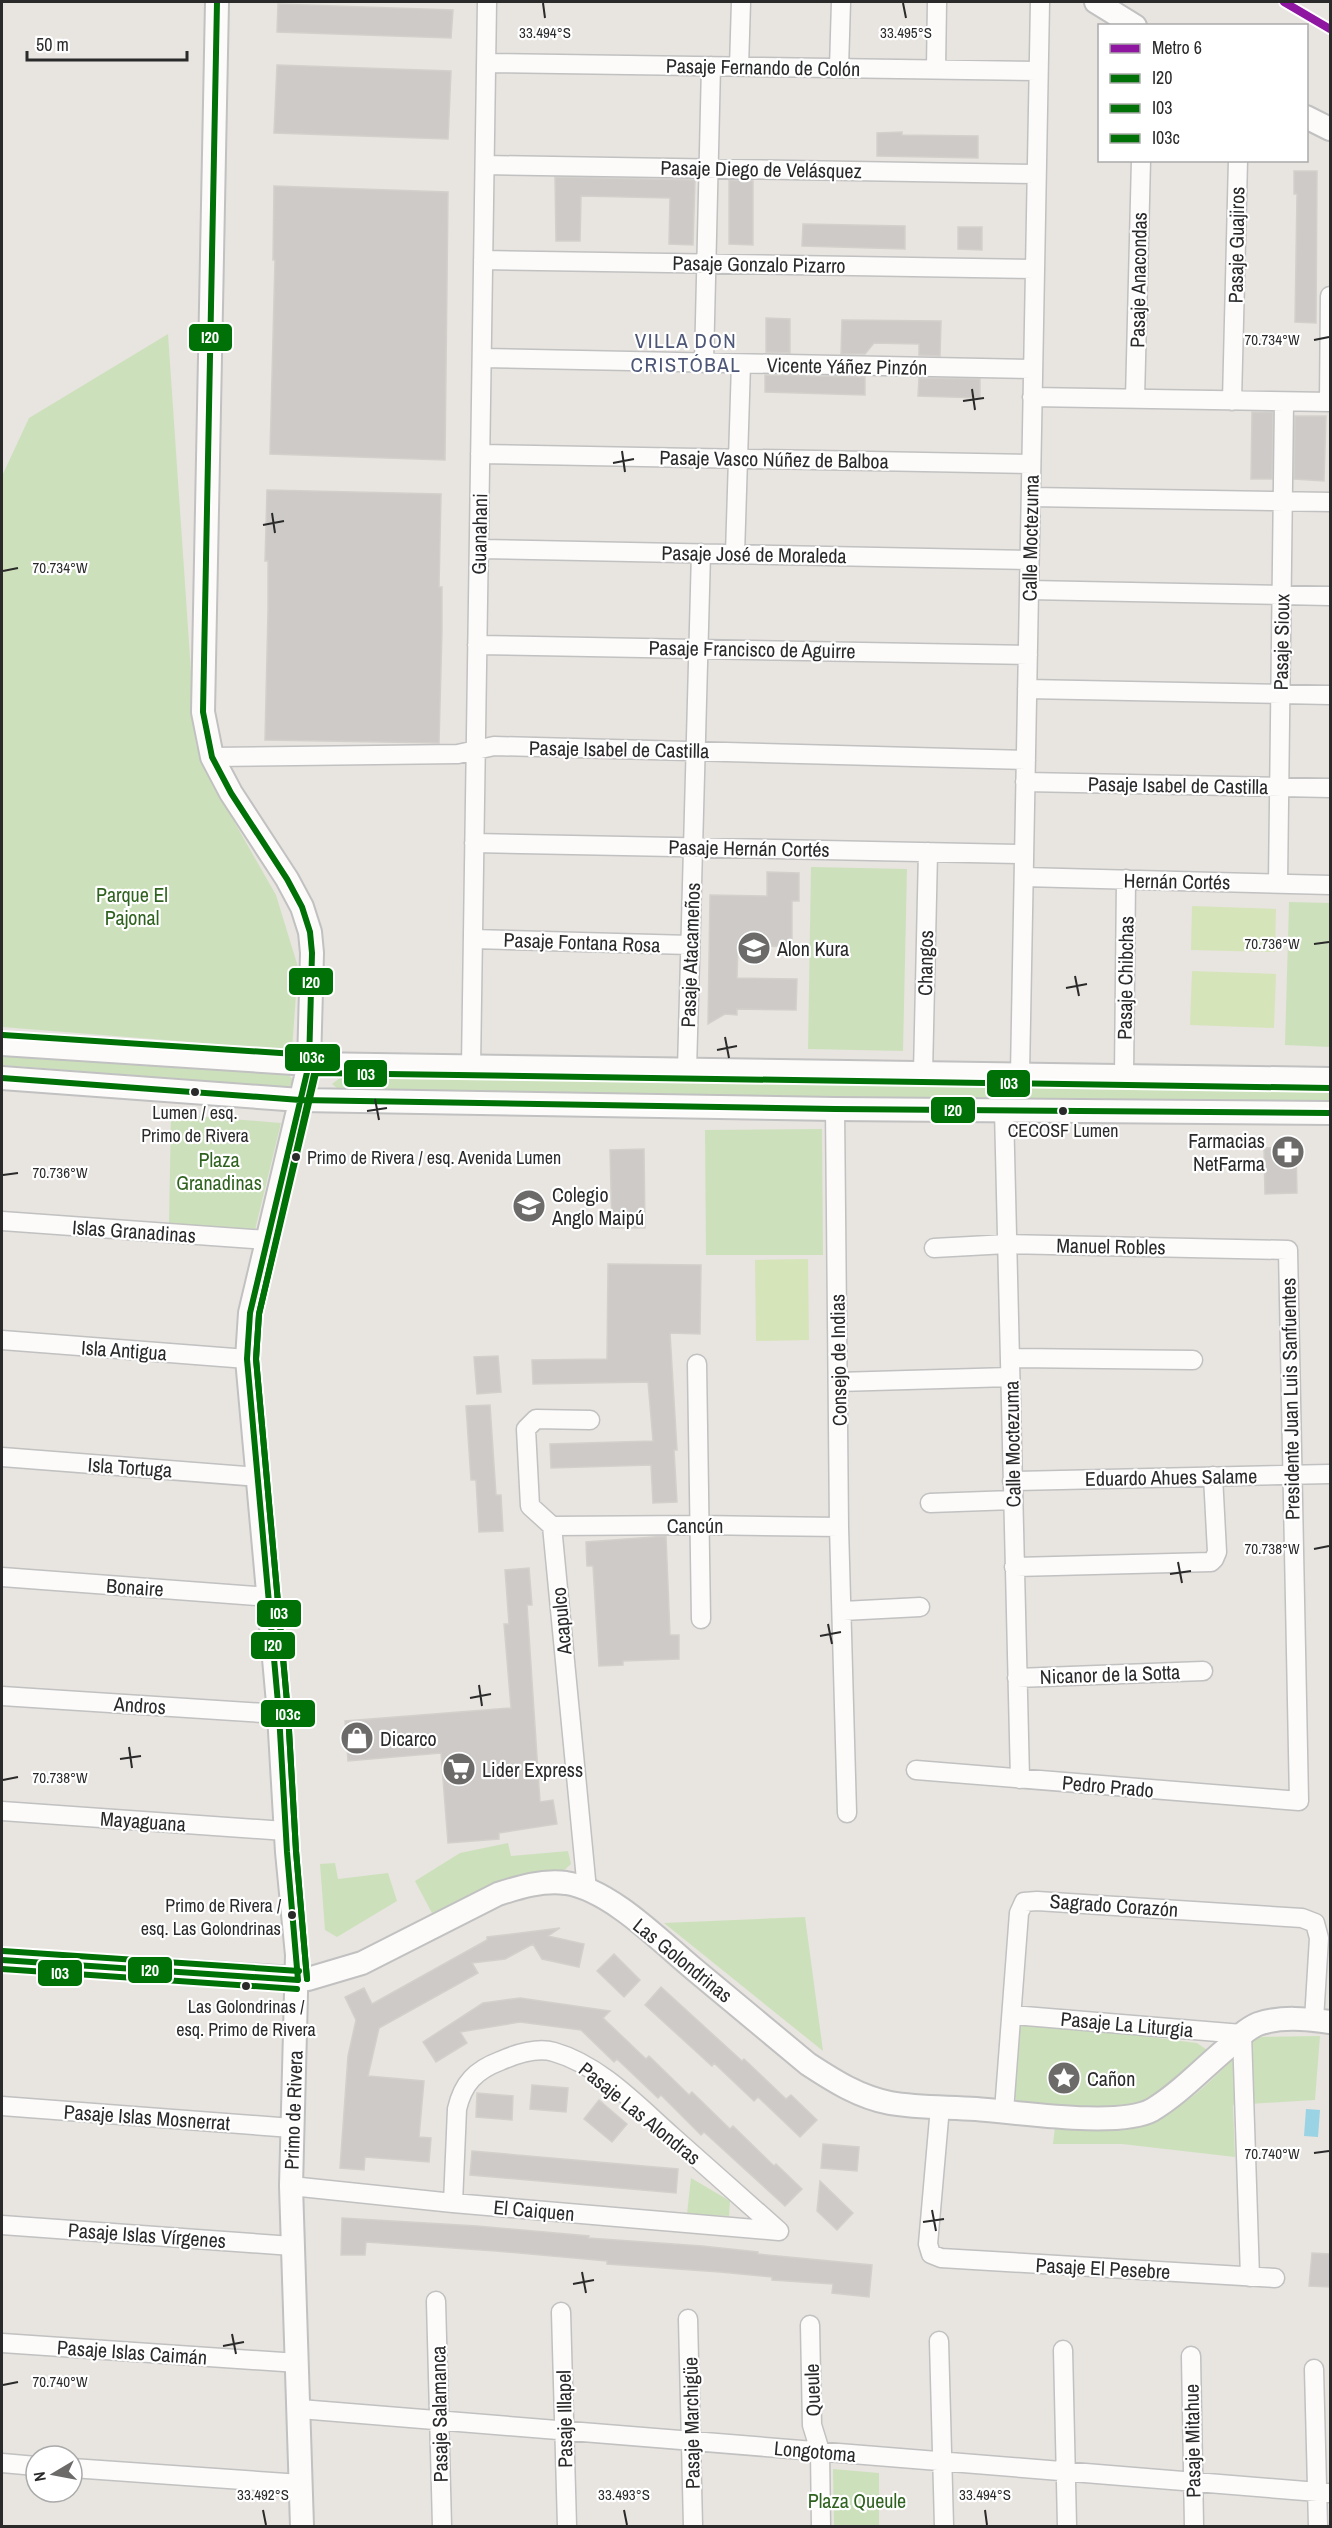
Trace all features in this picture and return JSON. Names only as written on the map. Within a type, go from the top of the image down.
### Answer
[{"type":"street","name":"Primo de Rivera","points":[[217,2],[203,712],[212,757],[231,793],[287,879],[302,907],[310,932],[312,953],[309,1064],[250,1313],[247,1359],[279,1714],[285,1831],[298,1980],[291,2186],[303,2526]]},
{"type":"street","name":"Guanahani","points":[[471,1067],[488,2]]},
{"type":"street","points":[[739,67],[741,2]]},
{"type":"street","points":[[839,68],[841,2]]},
{"type":"street","points":[[936,69],[937,2]]},
{"type":"street","name":"Calle Moctezuma","points":[[1020,1074],[1040,2]]},
{"type":"street","points":[[1096,2],[1132,24]]},
{"type":"street","name":"Pasaje Fernando de Colón","points":[[487,63],[1038,71]]},
{"type":"street","points":[[704,363],[711,66]]},
{"type":"street","points":[[1308,118],[1330,129]]},
{"type":"street","name":"Pasaje Anacondas","points":[[1135,399],[1141,162]]},
{"type":"street","name":"Pasaje Guajiros","points":[[1232,401],[1238,162]]},
{"type":"street","name":"Pasaje Diego de Velásquez","points":[[485,165],[1036,174]]},
{"type":"street","name":"Pasaje Gonzalo Pizarro","points":[[483,260],[1035,269]]},
{"type":"street","points":[[1032,397],[1330,402],[1330,296]]},
{"type":"street","name":"Vicente Yáñez Pinzón","points":[[482,358],[1033,369]]},
{"type":"street","points":[[735,554],[741,364]]},
{"type":"street","name":"Pasaje Sioux","points":[[1278,883],[1284,402]]},
{"type":"street","name":"Pasaje Vasco Núñez de Balboa","points":[[480,454],[1031,464]]},
{"type":"street","points":[[1031,497],[1330,502]]},
{"type":"street","name":"Pasaje José de Moraleda","points":[[479,549],[1029,560]]},
{"type":"street","name":"Pasaje Atacameños","points":[[687,1070],[701,553]]},
{"type":"street","points":[[1029,590],[1330,596]]},
{"type":"street","name":"Pasaje Francisco de Aguirre","points":[[477,645],[1028,655]]},
{"type":"street","points":[[1027,689],[1330,695]]},
{"type":"street","name":"Pasaje Isabel de Castilla","points":[[212,757],[458,754],[494,746],[1026,759]]},
{"type":"street","name":"Pasaje Isabel de Castilla","points":[[1025,782],[1330,788]]},
{"type":"street","name":"Pasaje Hernán Cortés","points":[[474,843],[1024,854]]},
{"type":"street","name":"Changos","points":[[923,1073],[928,852]]},
{"type":"street","name":"Hernán Cortés","points":[[1024,877],[1330,885]]},
{"type":"street","name":"Pasaje Chibchas","points":[[1124,1076],[1126,879]]},
{"type":"street","name":"Pasaje Fontana Rosa","points":[[473,939],[690,945]]},
{"type":"street","points":[[2,1044],[309,1064],[1330,1078]]},
{"type":"street","points":[[2,1078],[300,1100],[835,1109],[1330,1113]]},
{"type":"street","name":"Consejo de Indias","points":[[835,1109],[839,1527],[847,1813]]},
{"type":"street","name":"Calle Moctezuma","points":[[1004,1110],[1020,1779]]},
{"type":"street","name":"Islas Granadinas","points":[[2,1221],[267,1240]]},
{"type":"street","name":"Manuel Robles","points":[[934,1248],[1007,1244],[1288,1250]]},
{"type":"street","name":"Presidente Juan Luis Sanfuentes","points":[[1288,1250],[1299,1801]]},
{"type":"street","name":"Isla Antigua","points":[[2,1340],[247,1359]]},
{"type":"street","points":[[1010,1358],[1193,1360]]},
{"type":"street","points":[[697,1364],[700,1619]]},
{"type":"street","points":[[838,1382],[1010,1377]]},
{"type":"street","points":[[552,1526],[530,1506],[526,1429],[536,1419],[590,1420]]},
{"type":"street","name":"Isla Tortuga","points":[[2,1457],[258,1477]]},
{"type":"street","name":"Eduardo Ahues Salame","points":[[1012,1481],[1330,1473]]},
{"type":"street","points":[[1014,1568],[1211,1562],[1217,1552],[1213,1476]]},
{"type":"street","points":[[930,1503],[1013,1500]]},
{"type":"street","name":"Cancún","points":[[552,1526],[839,1527]]},
{"type":"street","name":"Acapulco","points":[[552,1526],[587,1890]]},
{"type":"street","name":"Bonaire","points":[[2,1577],[269,1597]]},
{"type":"street","points":[[843,1611],[920,1607]]},
{"type":"street","name":"Nicanor de la Sotta","points":[[1017,1678],[1203,1671]]},
{"type":"street","name":"Andros","points":[[2,1695],[279,1714]]},
{"type":"street","name":"Pedro Prado","points":[[916,1770],[1299,1801]]},
{"type":"street","name":"Mayaguana","points":[[2,1811],[285,1831]]},
{"type":"street","name":"Las Golondrinas","points":[[2,1960],[298,1980],[324,1976],[362,1963],[498,1894],[544,1883],[566,1883],[587,1890],[632,1918],[808,2064],[838,2084],[890,2103],[1064,2117],[1127,2117],[1151,2111],[1257,2024],[1276,2020],[1322,2021]]},
{"type":"street","name":"Sagrado Corazón","points":[[1004,2111],[1019,1913],[1024,1902],[1037,1900],[1302,1918],[1315,1923],[1319,1938],[1322,2021]]},
{"type":"street","name":"Pasaje La Liturgia","points":[[1012,2015],[1242,2034]]},
{"type":"street","points":[[1242,2034],[1250,2277]]},
{"type":"street","name":"Pasaje Las Alondras","points":[[453,2204],[457,2109],[461,2094],[470,2079],[484,2067],[508,2057],[529,2052],[551,2051],[575,2060],[619,2091],[778,2231]]},
{"type":"street","name":"Pasaje Islas Mosnerrat","points":[[2,2106],[292,2128]]},
{"type":"street","name":"Pasaje El Pesebre","points":[[940,2107],[928,2244],[931,2254],[941,2258],[1275,2278]]},
{"type":"street","name":"El Caiquen","points":[[291,2186],[453,2204],[778,2231]]},
{"type":"street","name":"Pasaje Islas Vírgenes","points":[[2,2225],[292,2246]]},
{"type":"street","name":"Pasaje Salamanca","points":[[436,2301],[442,2526]]},
{"type":"street","name":"Pasaje Illapel","points":[[561,2312],[567,2526]]},
{"type":"street","name":"Pasaje Marchigüe","points":[[688,2319],[693,2526]]},
{"type":"street","name":"Queule","points":[[810,2325],[812,2424],[820,2451],[821,2526]]},
{"type":"street","points":[[939,2340],[944,2526]]},
{"type":"street","name":"Pasaje Islas Caimán","points":[[2,2343],[298,2363]]},
{"type":"street","points":[[1063,2350],[1067,2526]]},
{"type":"street","name":"Pasaje Mitahue","points":[[1191,2356],[1194,2526]]},
{"type":"street","points":[[1314,2369],[1324,2493],[1318,2526]]},
{"type":"street","name":"Longotoma","points":[[300,2409],[1324,2493]]},
{"type":"street","points":[[2,2463],[24,2465]]},
{"type":"street","points":[[84,2469],[301,2484]]},
{"type":"green space","name":"Parque El Pajonal","points":[[168,334],[196,745],[211,781],[276,895],[298,967],[292,1050],[2,1027],[2,476],[29,418]]},
{"type":"green space","points":[[811,867],[907,869],[903,1051],[808,1049]]},
{"type":"green space","points":[[1289,902],[1330,903],[1330,1047],[1285,1045]]},
{"type":"green space","points":[[1192,906],[1276,909],[1275,952],[1191,950]]},
{"type":"green space","points":[[1192,971],[1276,974],[1274,1028],[1190,1025]]},
{"type":"green space","points":[[2,1053],[289,1075],[294,1081],[289,1087],[2,1065]]},
{"type":"green space","points":[[345,1074],[1330,1088],[1330,1104],[339,1090],[332,1084]]},
{"type":"green space","name":"Plaza Granadinas","points":[[171,1114],[281,1123],[255,1230],[169,1224]]},
{"type":"green space","points":[[822,1129],[823,1255],[706,1255],[705,1130]]},
{"type":"green space","points":[[808,1259],[809,1340],[756,1341],[755,1260]]},
{"type":"green space","points":[[508,1843],[511,1856],[568,1851],[571,1864],[556,1878],[433,1915],[415,1881],[460,1853]]},
{"type":"green space","points":[[335,1863],[338,1879],[388,1873],[397,1901],[337,1937],[325,1930],[320,1864]]},
{"type":"green space","points":[[805,1917],[823,2051],[664,1923]]},
{"type":"green space","points":[[1017,2020],[1197,2043],[1210,2052],[1153,2098],[1103,2111],[1017,2104],[1012,2086]]},
{"type":"green space","points":[[1320,2036],[1315,2100],[1233,2105],[1235,2157],[1122,2144],[1053,2144],[1055,2127],[1124,2128],[1143,2125],[1161,2117],[1178,2107],[1212,2080],[1254,2037]]},
{"type":"green space","points":[[691,2178],[730,2201],[729,2216],[687,2214]]},
{"type":"green space","name":"Plaza Queule","points":[[833,2469],[879,2473],[879,2526],[834,2526]]},
{"type":"water","points":[[1306,2109],[1320,2110],[1318,2137],[1304,2136]]},
{"type":"building","points":[[278,4],[453,10],[451,38],[277,32]]},
{"type":"building","points":[[277,65],[451,71],[448,139],[274,133]]},
{"type":"building","points":[[902,132],[902,135],[978,136],[978,158],[877,156],[877,133]]},
{"type":"building","points":[[1294,171],[1317,171],[1316,323],[1295,322],[1297,194],[1294,194]]},
{"type":"building","points":[[555,177],[695,180],[693,245],[669,244],[670,198],[581,196],[580,241],[556,241]]},
{"type":"building","points":[[729,180],[753,181],[753,245],[729,244]]},
{"type":"building","points":[[274,186],[448,192],[445,460],[270,454],[275,260],[273,260]]},
{"type":"building","points":[[803,224],[905,226],[905,249],[802,246]]},
{"type":"building","points":[[958,227],[982,227],[982,250],[958,249]]},
{"type":"building","points":[[766,318],[790,319],[790,353],[766,352]]},
{"type":"building","points":[[842,320],[941,321],[940,356],[919,355],[919,344],[874,343],[865,354],[841,354]]},
{"type":"building","points":[[765,375],[865,377],[865,395],[765,392]]},
{"type":"building","points":[[919,378],[980,379],[980,398],[918,396]]},
{"type":"building","points":[[1252,412],[1273,412],[1272,479],[1251,479]]},
{"type":"building","points":[[1295,416],[1326,416],[1324,481],[1294,479]]},
{"type":"building","points":[[267,490],[441,494],[439,587],[442,587],[442,629],[439,743],[265,740],[268,611],[268,561],[265,561]]},
{"type":"building","points":[[767,872],[799,873],[799,901],[792,901],[792,947],[738,945],[737,978],[797,979],[796,1010],[737,1009],[737,1015],[725,1014],[708,1024],[710,895],[767,896]]},
{"type":"building","points":[[1296,1147],[1297,1193],[1265,1194],[1264,1148]]},
{"type":"building","points":[[644,1149],[645,1228],[612,1228],[610,1150]]},
{"type":"building","points":[[608,1264],[701,1265],[700,1334],[670,1333],[677,1450],[674,1450],[677,1502],[653,1503],[651,1465],[551,1468],[550,1444],[653,1441],[648,1382],[533,1384],[532,1360],[607,1359]]},
{"type":"building","points":[[498,1356],[501,1392],[477,1394],[474,1357]]},
{"type":"building","points":[[490,1405],[496,1495],[501,1495],[503,1531],[479,1532],[476,1480],[471,1480],[466,1406]]},
{"type":"building","points":[[666,1536],[670,1635],[679,1635],[679,1659],[623,1661],[623,1665],[599,1666],[593,1566],[587,1566],[586,1542]]},
{"type":"building","points":[[529,1568],[532,1605],[527,1605],[540,1802],[553,1800],[557,1824],[499,1833],[499,1839],[448,1843],[441,1753],[348,1761],[345,1721],[511,1708],[504,1624],[509,1624],[505,1570]]},
{"type":"building","points":[[560,1928],[548,1936],[584,1944],[579,1967],[542,1959],[533,1944],[505,1959],[472,1963],[478,1973],[379,2028],[368,2076],[424,2081],[419,2137],[431,2138],[429,2162],[365,2157],[364,2170],[340,2168],[348,2056],[356,2020],[345,1997],[364,1988],[372,2004],[487,1940],[487,1937]]},
{"type":"building","points":[[614,1954],[640,1980],[624,1997],[597,1971]]},
{"type":"building","points":[[661,1987],[786,2099],[791,2095],[817,2120],[800,2137],[758,2097],[754,2101],[714,2063],[712,2066],[645,2005]]},
{"type":"building","points":[[520,1998],[610,2011],[603,2018],[646,2059],[649,2056],[689,2095],[692,2092],[730,2129],[733,2126],[774,2166],[776,2164],[802,2189],[785,2206],[704,2132],[701,2135],[661,2095],[658,2098],[617,2059],[614,2062],[581,2030],[520,2022],[460,2032],[467,2043],[436,2062],[423,2042],[483,2003]]},
{"type":"building","points":[[532,2085],[568,2088],[566,2112],[530,2109]]},
{"type":"building","points":[[477,2093],[513,2096],[512,2120],[476,2117]]},
{"type":"building","points":[[599,2100],[627,2124],[612,2142],[584,2119]]},
{"type":"building","points":[[823,2144],[859,2147],[857,2171],[821,2168]]},
{"type":"building","points":[[472,2151],[678,2169],[676,2193],[470,2175]]},
{"type":"building","points":[[820,2181],[853,2213],[837,2230],[817,2211]]},
{"type":"building","points":[[342,2218],[477,2226],[589,2236],[588,2238],[702,2246],[872,2265],[869,2297],[832,2293],[833,2284],[772,2280],[772,2277],[720,2272],[607,2264],[607,2261],[496,2251],[366,2242],[365,2255],[341,2255]]},
{"type":"building","points":[[1312,2253],[1330,2254],[1330,2287],[1309,2286]]},
{"type":"metro line","name":"6","points":[[1284,2],[1330,29]]},
{"type":"transit line","name":"I20","points":[[217,2],[203,712],[212,757],[231,793],[287,879],[302,907],[310,932],[312,953],[309,1064],[250,1313],[247,1359],[279,1714],[287,1852],[298,1980]]},
{"type":"transit line","name":"I03c","points":[[3,1035],[310,1055],[317,1061],[259,1314],[256,1359],[288,1713],[296,1851],[307,1979]]},
{"type":"transit line","name":"I03","points":[[307,1979],[296,1851],[288,1713],[256,1359],[259,1314],[316,1073],[1330,1088]]},
{"type":"transit line","name":"I20","points":[[2,1078],[300,1100],[835,1109],[1330,1113]]},
{"type":"transit line","name":"I03c","points":[[3,1951],[299,1971]]},
{"type":"transit line","name":"I20","points":[[2,1960],[298,1980]]},
{"type":"transit line","name":"I03","points":[[2,1969],[297,1989]]},
{"type":"place","name":"Alon Kura","points":[[754,948]]},
{"type":"place","name":"Lumen / esq. Primo de Rivera","points":[[195,1092]]},
{"type":"place","name":"CECOSF Lumen","points":[[1063,1111]]},
{"type":"place","name":"Farmacias NetFarma","points":[[1288,1152]]},
{"type":"place","name":"Primo de Rivera / esq. Avenida Lumen","points":[[296,1157]]},
{"type":"place","name":"Colegio Anglo Maipú","points":[[529,1206]]},
{"type":"place","name":"Dicarco","points":[[357,1738]]},
{"type":"place","name":"Lider Express","points":[[459,1769]]},
{"type":"place","name":"Primo de Rivera / esq. Las Golondrinas","points":[[292,1915]]},
{"type":"place","name":"Las Golondrinas / esq. Primo de Rivera","points":[[246,1986]]},
{"type":"place","name":"Cañon","points":[[1064,2078]]},
{"type":"district","name":"VILLA DON CRISTÓBAL","points":[[686,352]]}]
